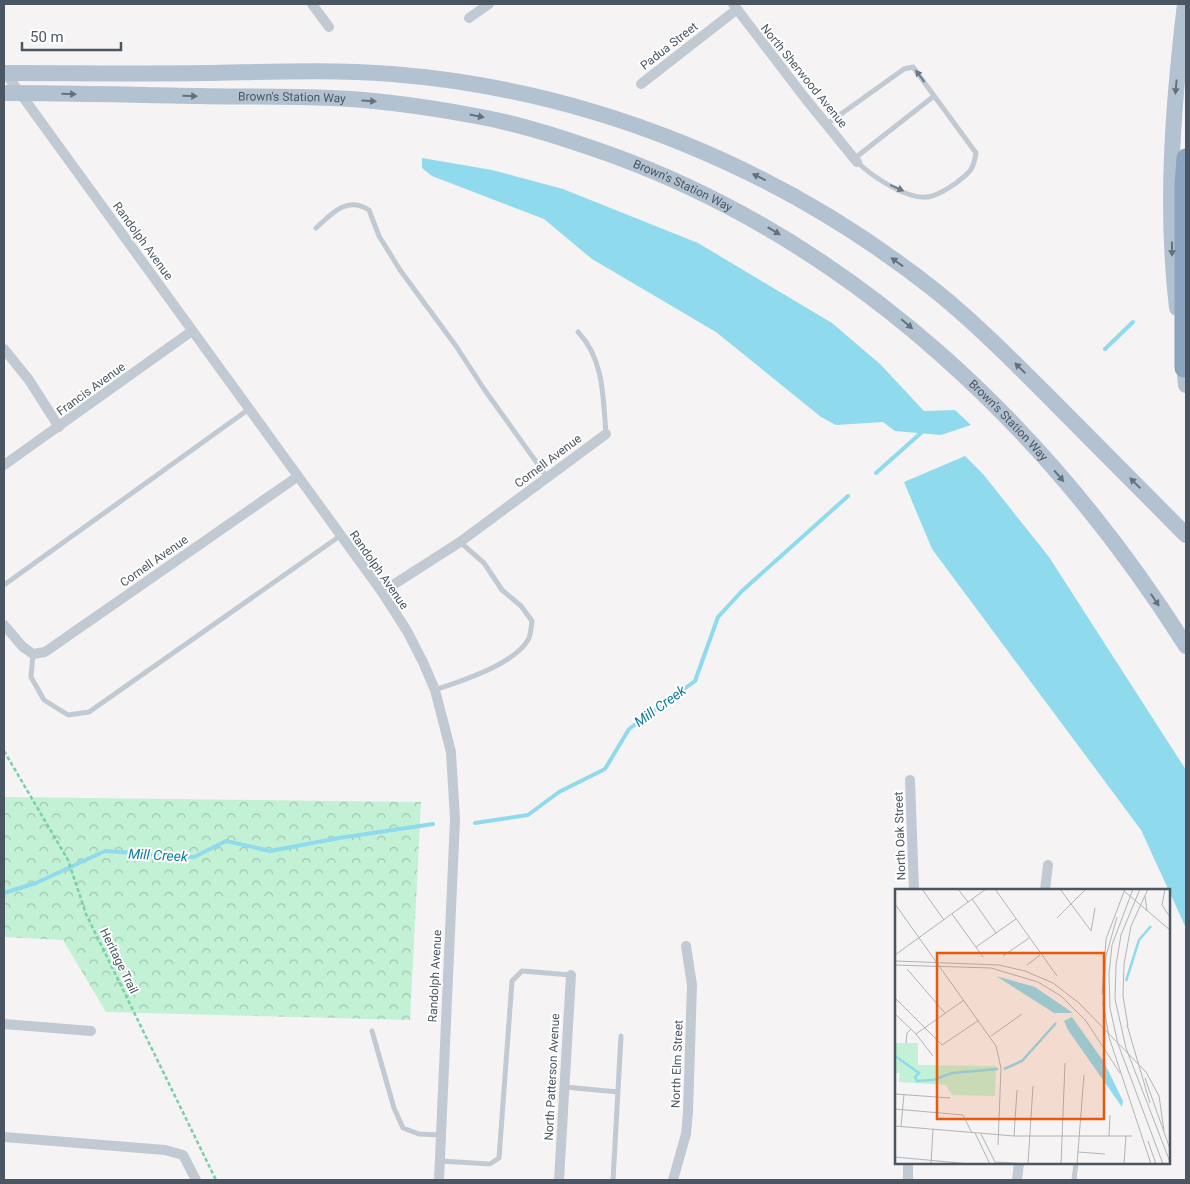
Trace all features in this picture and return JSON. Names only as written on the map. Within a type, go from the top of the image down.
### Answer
[{"type":"highway","points":[[1185,377],[1184,184],[1186,158]]},
{"type":"main road","points":[[1185,4],[1175,88],[1170,183],[1172,268],[1185,377]]},
{"type":"main road","name":"Brown's Station Way","points":[[4,72],[328,72],[394,74],[490,87],[536,96],[630,123],[697,148],[761,178],[823,212],[893,259],[938,293],[1009,358],[1186,535]]},
{"type":"main road","name":"Brown's Station Way","points":[[12,93],[328,98],[392,103],[480,117],[526,128],[579,144],[670,178],[745,215],[802,248],[884,305],[945,357],[1020,432],[1063,480],[1127,560],[1186,646]]},
{"type":"street","points":[[312,4],[329,27]]},
{"type":"street","points":[[469,18],[488,4]]},
{"type":"street","name":"Padua Street","points":[[641,84],[735,7]]},
{"type":"street","name":"North Sherwood Avenue","points":[[735,7],[856,160]]},
{"type":"street","name":"Randolph Avenue","points":[[4,72],[12,93],[192,331],[382,592],[407,631],[435,690],[451,752],[455,819],[439,1180]]},
{"type":"street","name":"Francis Avenue","points":[[4,464],[59,427],[192,331]]},
{"type":"street","points":[[4,348],[29,380],[59,427]]},
{"type":"street","name":"Cornell Avenue","points":[[382,592],[460,542],[606,434]]},
{"type":"street","name":"Cornell Avenue","points":[[33,654],[45,652],[297,477]]},
{"type":"street","points":[[4,625],[23,647],[33,654]]},
{"type":"street","name":"North Oak Street","points":[[910,780],[914,889]]},
{"type":"street","points":[[1045,889],[1048,865]]},
{"type":"street","name":"North Elm Street","points":[[673,1180],[686,1134],[688,1112],[692,985],[686,946]]},
{"type":"street","name":"North Patterson Avenue","points":[[559,1180],[571,975]]},
{"type":"street","points":[[4,1024],[91,1031]]},
{"type":"street","points":[[4,1138],[165,1150],[183,1155],[196,1180]]},
{"type":"street","points":[[908,1164],[908,1180]]},
{"type":"street","points":[[1017,1180],[1018,1164]]},
{"type":"lane","points":[[826,124],[904,69],[913,67],[976,153],[974,168],[953,185],[931,196],[918,196],[873,176],[856,160],[934,96]]},
{"type":"lane","points":[[316,228],[337,208],[352,204],[369,210],[379,236],[400,270],[548,477]]},
{"type":"lane","points":[[578,332],[589,344],[602,380],[606,434]]},
{"type":"lane","points":[[4,585],[249,409]]},
{"type":"lane","points":[[33,654],[31,677],[44,700],[68,715],[89,712],[340,536]]},
{"type":"lane","points":[[435,690],[478,674],[519,652],[528,639],[532,621],[521,606],[502,590],[484,562],[460,542]]},
{"type":"lane","points":[[440,1161],[490,1164],[499,1158],[512,981],[522,971],[571,975]]},
{"type":"lane","points":[[372,1032],[394,1108],[403,1128],[419,1134],[441,1135]]},
{"type":"lane","points":[[612,1180],[621,1036]]},
{"type":"lane","points":[[564,1087],[618,1092]]},
{"type":"lane","points":[[1074,1180],[1076,1164]]},
{"type":"path","name":"Heritage Trail","points":[[4,751],[68,860],[86,914],[216,1180]]},
{"type":"green space","points":[[4,797],[421,802],[410,1020],[106,1012],[63,940],[4,937]]},
{"type":"water","points":[[422,158],[492,170],[563,189],[698,243],[832,323],[880,364],[924,411],[955,410],[971,425],[941,435],[895,431],[883,422],[836,425],[821,417],[716,332],[592,259],[544,219],[432,176],[422,168]]},
{"type":"water","points":[[965,456],[983,474],[1049,557],[1186,770],[1186,928],[1170,893],[1170,889],[1168,889],[1141,830],[932,549],[904,482]]},
{"type":"waterway","name":"Mill Creek","points":[[1105,349],[1133,322]]},
{"type":"waterway","name":"Mill Creek","points":[[876,473],[922,432]]},
{"type":"waterway","name":"Mill Creek","points":[[475,823],[528,815],[559,792],[605,769],[629,729],[695,681],[718,617],[742,591],[848,496]]},
{"type":"waterway","name":"Mill Creek","points":[[4,893],[36,883],[105,851],[194,857],[226,841],[270,851],[339,838],[433,824]]}]
